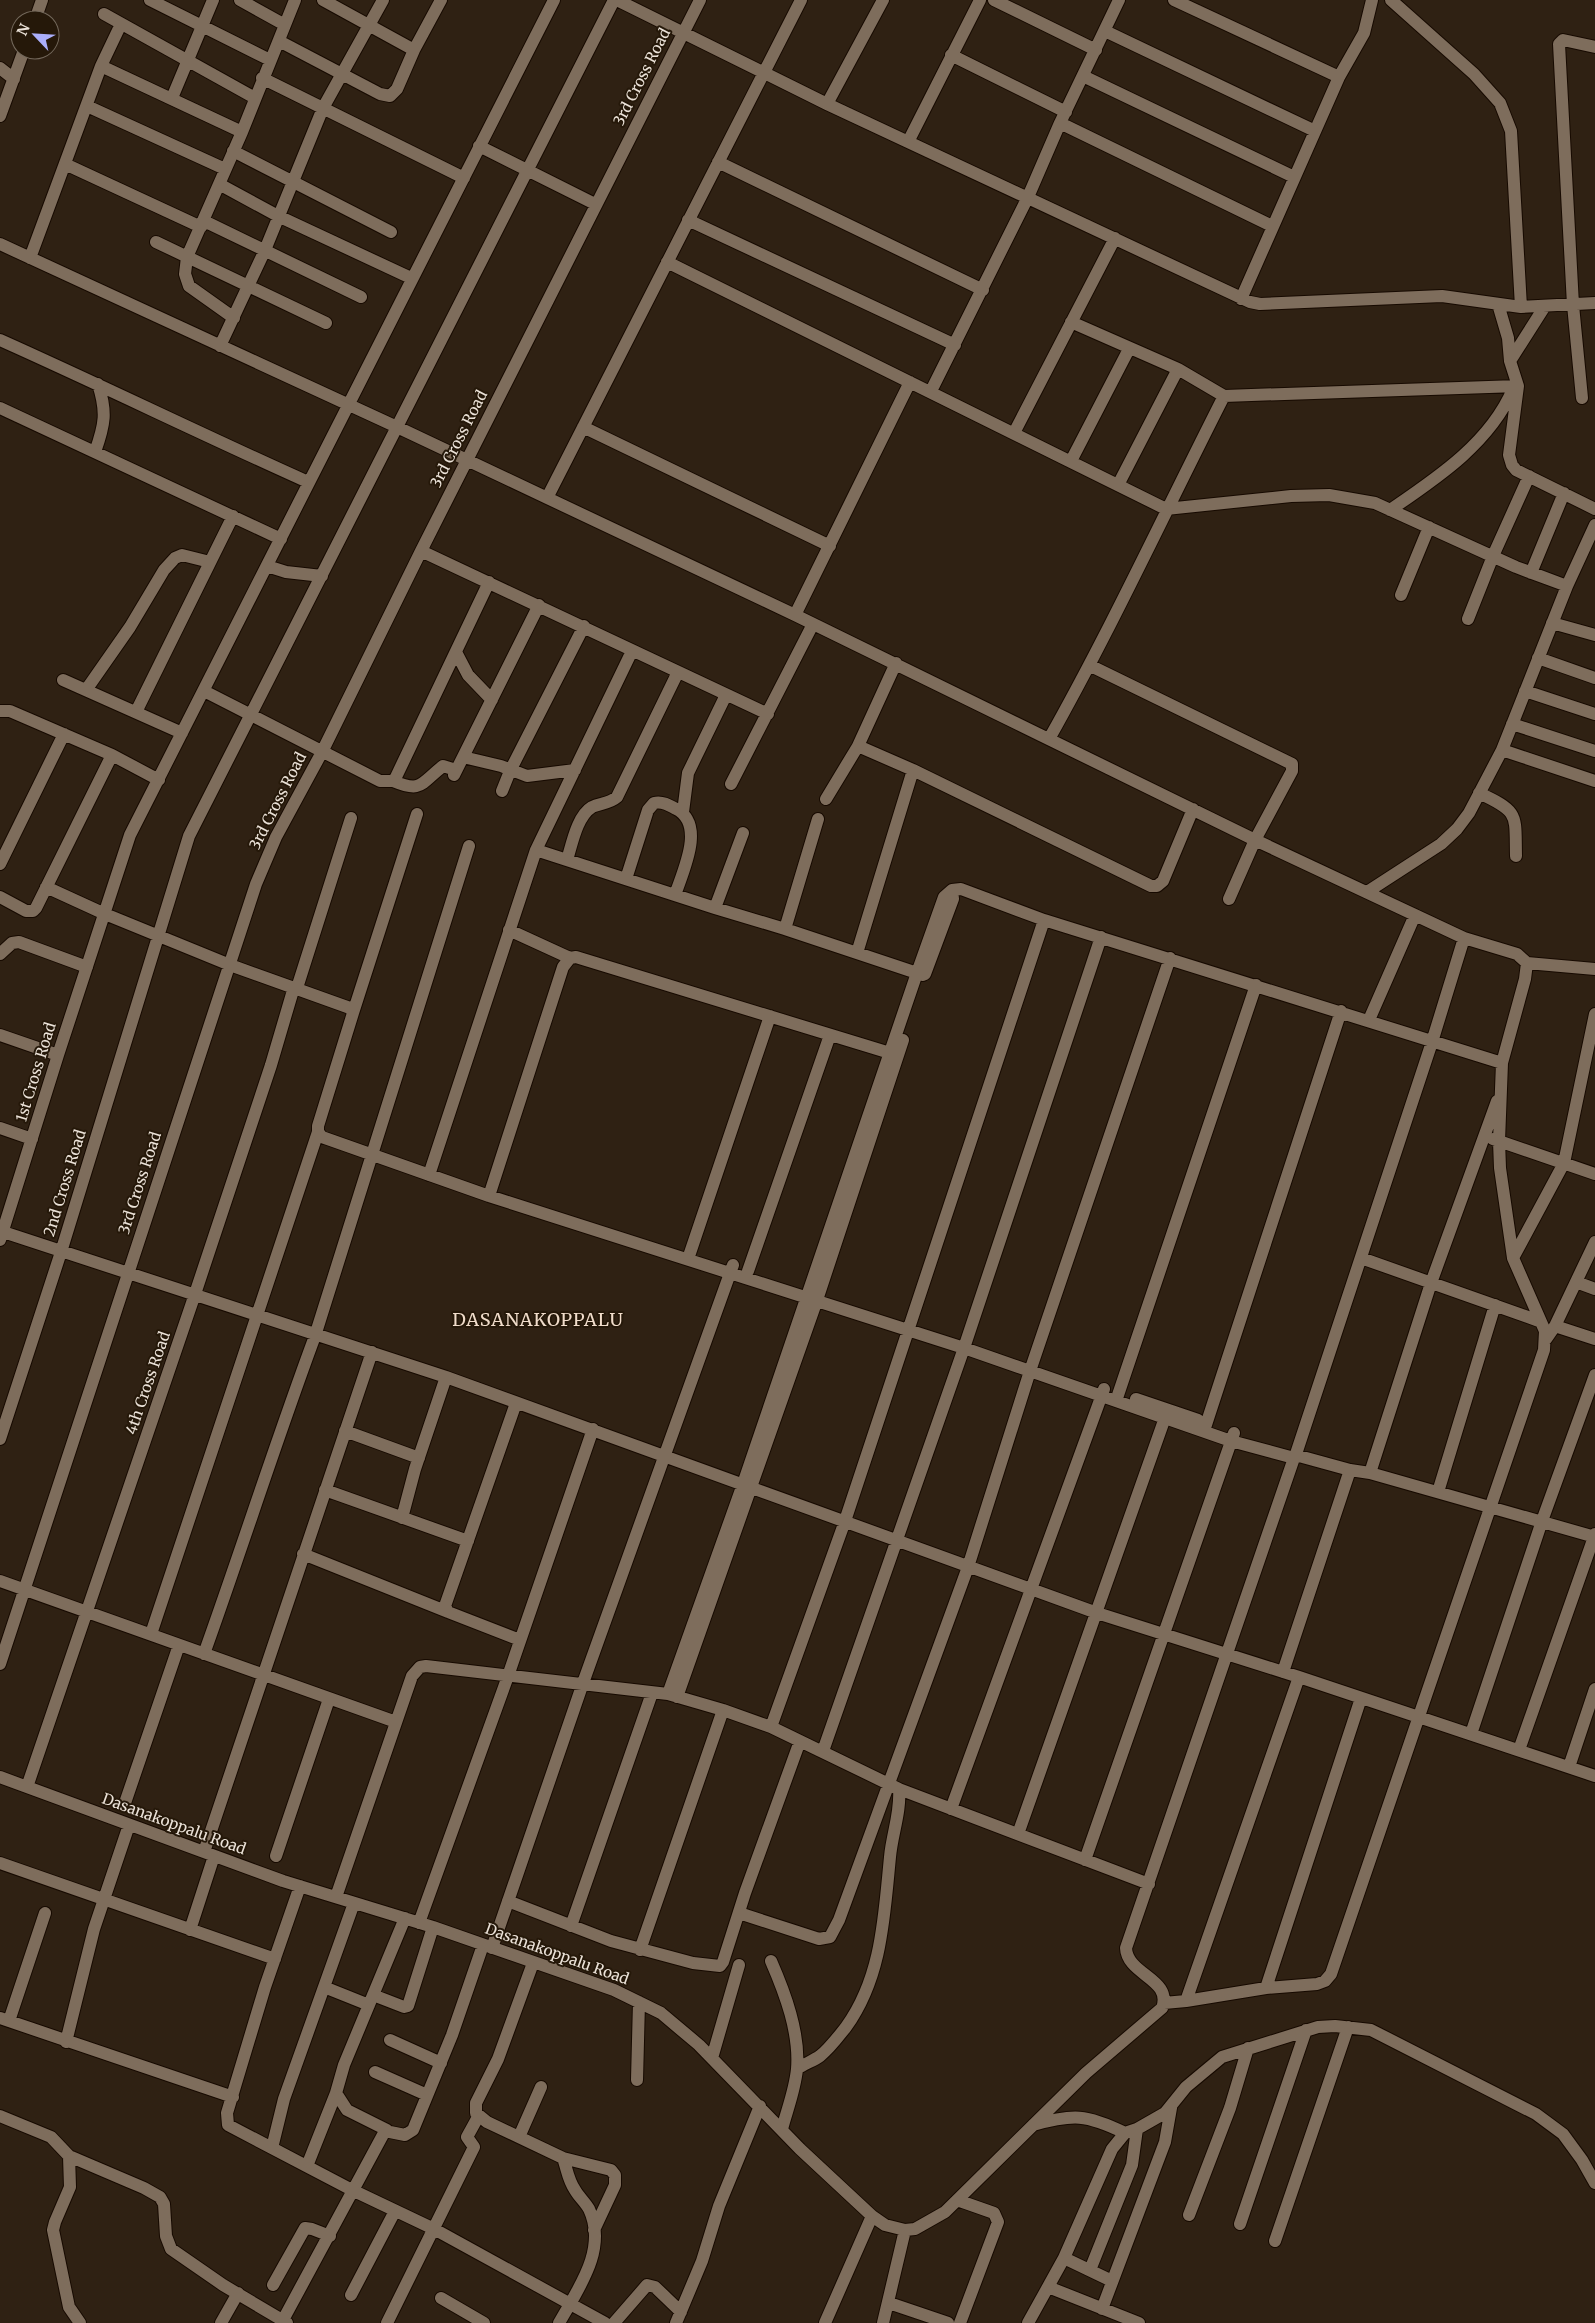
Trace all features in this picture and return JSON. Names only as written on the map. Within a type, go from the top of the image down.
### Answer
[{"type":"street","points":[[150,0],[270,60]]},
{"type":"street","points":[[172,98],[213,0]]},
{"type":"street","points":[[240,0],[285,24]]},
{"type":"street","points":[[234,318],[189,286],[185,274],[187,256],[242,132],[262,78],[295,0]]},
{"type":"street","points":[[323,0],[414,50]]},
{"type":"street","points":[[220,346],[265,250],[323,108],[383,0]]},
{"type":"street","points":[[279,41],[380,94],[390,96],[397,90],[414,50],[441,0]]},
{"type":"street","name":"1st Cross Road","points":[[1,1235],[130,835],[411,278],[554,0]]},
{"type":"street","points":[[615,0],[684,32],[826,104],[1028,197],[1241,299],[1260,304],[1442,296],[1521,307],[1595,303]]},
{"type":"street","name":"2nd Cross Road","points":[[0,1439],[61,1252],[189,836],[615,0]]},
{"type":"street","name":"3rd Cross Road","points":[[0,1664],[256,884],[276,837],[322,752],[466,461],[700,0]]},
{"type":"street","points":[[547,498],[801,0]]},
{"type":"street","points":[[826,104],[883,0]]},
{"type":"street","points":[[908,142],[980,0]]},
{"type":"street","points":[[994,0],[1096,50]]},
{"type":"street","points":[[931,391],[1028,197],[1119,0]]},
{"type":"street","points":[[1391,0],[1474,74],[1500,104],[1511,131],[1515,180],[1515,230],[1521,307]]},
{"type":"street","points":[[1180,1],[1339,77]]},
{"type":"street","points":[[1241,299],[1339,77],[1364,33],[1370,1]]},
{"type":"street","points":[[104,14],[255,98]]},
{"type":"street","points":[[30,258],[101,66],[121,24]]},
{"type":"street","points":[[1105,31],[1315,131]]},
{"type":"street","points":[[1582,398],[1573,305],[1559,44],[1564,40],[1568,40],[1595,47]]},
{"type":"street","points":[[951,55],[1063,118],[1272,226]]},
{"type":"street","points":[[0,116],[21,60]]},
{"type":"street","points":[[101,66],[242,132]]},
{"type":"street","points":[[0,68],[14,79]]},
{"type":"street","points":[[1083,76],[1294,177]]},
{"type":"street","points":[[262,78],[464,178]]},
{"type":"street","points":[[87,106],[225,169]]},
{"type":"street","points":[[479,146],[596,204]]},
{"type":"street","points":[[233,150],[391,232]]},
{"type":"street","points":[[718,162],[983,290]]},
{"type":"street","points":[[65,164],[265,250],[361,297]]},
{"type":"street","points":[[219,184],[278,216],[411,278]]},
{"type":"street","points":[[688,220],[955,345]]},
{"type":"street","points":[[1014,433],[1115,238]]},
{"type":"street","points":[[156,242],[326,323]]},
{"type":"street","points":[[0,244],[397,427],[795,615],[1255,840],[1464,938],[1517,954],[1527,963],[1595,968]]},
{"type":"street","points":[[667,262],[931,391],[1166,509],[1291,496],[1330,495],[1362,499],[1532,573],[1567,586]]},
{"type":"street","points":[[1498,304],[1508,338],[1510,361],[1516,386],[1508,455],[1512,465],[1516,470],[1595,510]]},
{"type":"street","points":[[1510,361],[1545,306]]},
{"type":"street","points":[[1071,322],[1178,370],[1224,396],[1516,386]]},
{"type":"street","points":[[0,340],[98,384],[197,433],[308,482]]},
{"type":"street","points":[[1071,462],[1129,348]]},
{"type":"street","points":[[1118,485],[1178,370]]},
{"type":"street","points":[[795,615],[910,382]]},
{"type":"street","points":[[95,452],[105,418],[105,404],[98,384]]},
{"type":"street","points":[[1390,510],[1431,482],[1491,428],[1505,408],[1516,386]]},
{"type":"street","points":[[1049,739],[1091,666],[1166,509],[1224,396]]},
{"type":"street","points":[[0,408],[281,539]]},
{"type":"street","points":[[583,427],[830,546]]},
{"type":"street","points":[[1468,619],[1492,556],[1529,476]]},
{"type":"street","points":[[1532,573],[1564,493]]},
{"type":"street","points":[[136,712],[233,516]]},
{"type":"street","points":[[1367,892],[1442,844],[1469,813],[1502,750],[1567,586],[1595,525]]},
{"type":"street","points":[[1401,595],[1429,527]]},
{"type":"street","points":[[421,551],[768,714]]},
{"type":"street","points":[[86,690],[130,627],[164,570],[175,558],[182,555],[210,562]]},
{"type":"street","points":[[267,566],[286,572],[322,576]]},
{"type":"street","points":[[393,781],[489,582]]},
{"type":"street","points":[[204,691],[251,717],[380,781],[393,781],[410,789],[419,786],[443,766],[455,773],[539,605]]},
{"type":"street","points":[[1552,623],[1595,635]]},
{"type":"street","points":[[731,784],[813,624]]},
{"type":"street","points":[[502,791],[510,771],[584,626]]},
{"type":"street","points":[[430,1171],[536,850],[632,651]]},
{"type":"street","points":[[456,652],[468,675],[492,700]]},
{"type":"street","points":[[1538,658],[1595,678]]},
{"type":"street","points":[[826,799],[858,746],[896,663]]},
{"type":"street","points":[[1091,666],[1292,764],[1292,771],[1255,840],[1229,899]]},
{"type":"street","points":[[567,860],[583,815],[594,806],[612,802],[617,797],[678,672]]},
{"type":"street","points":[[63,680],[182,733]]},
{"type":"street","points":[[1525,691],[1595,714]]},
{"type":"street","points":[[676,895],[692,838],[691,826],[683,812],[688,773],[726,695]]},
{"type":"street","points":[[0,711],[10,711],[64,734],[112,755],[159,780]]},
{"type":"street","points":[[1512,724],[1595,751]]},
{"type":"street","points":[[0,864],[64,734]]},
{"type":"street","points":[[858,746],[913,770],[1151,886],[1157,886],[1162,881],[1193,809]]},
{"type":"street","points":[[1502,750],[1595,781]]},
{"type":"street","points":[[0,898],[26,911],[33,911],[112,755]]},
{"type":"street","points":[[463,757],[527,776],[574,770]]},
{"type":"street","points":[[857,952],[913,770]]},
{"type":"street","points":[[1479,793],[1504,804],[1513,813],[1515,820],[1516,856]]},
{"type":"street","points":[[626,879],[651,806],[658,802],[683,812]]},
{"type":"street","points":[[151,1634],[319,1132],[318,1123],[417,814]]},
{"type":"street","name":"4th Cross Road","points":[[27,1787],[195,1294],[351,818]]},
{"type":"street","points":[[786,929],[818,819]]},
{"type":"street","points":[[715,908],[743,833]]},
{"type":"street","points":[[204,1654],[315,1336],[469,846]]},
{"type":"street","points":[[536,850],[921,974]]},
{"type":"street","points":[[46,887],[158,936],[350,1008],[353,1013]]},
{"type":"street","points":[[813,1295],[890,1053],[921,974],[954,899],[952,890],[961,889],[1044,920],[1341,1011],[1432,1042],[1502,1063]]},
{"type":"street","points":[[1369,1020],[1415,915]]},
{"type":"street","points":[[771,1727],[845,1521],[1044,920]]},
{"type":"street","points":[[509,930],[570,958],[576,957],[890,1053]]},
{"type":"street","points":[[822,1752],[965,1345],[1101,937]]},
{"type":"street","points":[[883,2323],[905,2230],[915,2229],[945,2212],[1022,2137],[1030,2126],[1086,2073],[1158,2013],[1164,2003],[1162,1989],[1130,1962],[1126,1956],[1129,1940],[1227,1656],[1291,1456],[1361,1258],[1464,938]]},
{"type":"street","points":[[0,954],[12,943],[19,942],[87,967]]},
{"type":"street","points":[[490,1192],[563,967],[570,958]]},
{"type":"street","points":[[739,1913],[819,1939],[830,1937],[839,1920],[894,1787],[968,1567],[1032,1367],[1170,958]]},
{"type":"street","points":[[1527,963],[1525,979],[1502,1063],[1499,1141],[1500,1168],[1513,1258],[1546,1339]]},
{"type":"street","points":[[673,1695],[748,1485],[921,974]]},
{"type":"street","points":[[1118,1397],[1256,985]]},
{"type":"street","points":[[1205,1427],[1341,1011]]},
{"type":"street","points":[[1513,1258],[1564,1164],[1595,1014]]},
{"type":"street","points":[[689,1255],[770,1016]]},
{"type":"street","points":[[0,1035],[58,1054]]},
{"type":"street","points":[[748,1271],[830,1035]]},
{"type":"street","points":[[1370,1472],[1431,1283],[1501,1089]]},
{"type":"street","points":[[0,1128],[32,1139]]},
{"type":"street","points":[[319,1132],[322,1137],[374,1151],[490,1192],[1032,1367],[1233,1437],[1276,1455],[1299,1456],[1350,1470],[1370,1472],[1595,1536],[1518,1750]]},
{"type":"street","points":[[1483,1137],[1595,1174]]},
{"type":"street","points":[[1,1235],[128,1272],[257,1314],[315,1336],[372,1352],[446,1377],[1097,1613],[1227,1656],[1299,1677],[1595,1776]]},
{"type":"street","points":[[1164,2003],[1186,2002],[1266,1988],[1317,1984],[1329,1979],[1420,1717],[1544,1350],[1546,1339],[1595,1242]]},
{"type":"street","points":[[1361,1258],[1539,1321]]},
{"type":"street","points":[[732,1269],[748,1271],[813,1295]]},
{"type":"street","points":[[336,2093],[347,2110],[387,2130],[405,2135],[411,2133],[487,1947],[508,1901],[583,1683],[732,1269]]},
{"type":"street","points":[[1576,1282],[1595,1289]]},
{"type":"street","points":[[1438,1492],[1495,1305]]},
{"type":"street","points":[[1554,1326],[1595,1339]]},
{"type":"street","points":[[190,1930],[209,1854],[261,1676],[372,1352]]},
{"type":"street","points":[[1472,1734],[1542,1521],[1595,1375]]},
{"type":"street","points":[[402,1518],[419,1458],[446,1377]]},
{"type":"street","points":[[951,1809],[1103,1393]]},
{"type":"street","points":[[448,1612],[446,1610],[446,1601],[516,1403]]},
{"type":"street","points":[[1018,1834],[1166,1414]]},
{"type":"street","points":[[419,1923],[508,1676],[593,1429]]},
{"type":"street","points":[[345,1431],[419,1458]]},
{"type":"street","points":[[1085,1860],[1233,1437]]},
{"type":"street","points":[[1283,1672],[1350,1470]]},
{"type":"street","points":[[325,1490],[468,1541]]},
{"type":"street","points":[[303,1554],[520,1640]]},
{"type":"street","points":[[0,1581],[151,1634],[261,1676],[396,1722]]},
{"type":"street","points":[[125,1803],[178,1645]]},
{"type":"street","points":[[336,1897],[412,1676],[420,1667],[426,1666],[673,1695],[723,1710],[771,1727],[894,1787],[1149,1884]]},
{"type":"street","points":[[1186,2002],[1299,1677]]},
{"type":"street","points":[[1569,1767],[1595,1689]]},
{"type":"street","points":[[572,1926],[652,1693]]},
{"type":"street","points":[[1266,1988],[1361,1698]]},
{"type":"street","points":[[276,1856],[330,1699]]},
{"type":"street","points":[[640,1950],[723,1710]]},
{"type":"street","points":[[508,1901],[640,1950],[694,1963],[715,1967],[720,1966],[724,1962],[739,1913],[800,1741]]},
{"type":"street","name":"Dasanakoppalu Road","points":[[0,1777],[300,1886],[433,1927],[614,1990],[661,2013],[712,2058],[800,2149],[872,2216],[885,2225],[905,2230]]},
{"type":"street","points":[[797,2069],[821,2055],[838,2037],[857,2011],[869,1987],[878,1960],[891,1846],[901,1804],[894,1787]]},
{"type":"street","points":[[66,2042],[104,1900],[129,1825]]},
{"type":"street","points":[[0,1863],[275,1959]]},
{"type":"street","points":[[300,1886],[227,2112],[228,2125],[352,2190],[434,2229],[605,2323]]},
{"type":"street","points":[[272,2148],[284,2098],[354,1903]]},
{"type":"street","points":[[45,1913],[5,2020],[232,2097]]},
{"type":"street","points":[[307,2166],[336,2093],[344,2065],[405,1918]]},
{"type":"street","points":[[324,1987],[371,2000],[404,2007],[408,2006],[433,1927]]},
{"type":"street","points":[[771,1961],[782,1986],[796,2044],[797,2069],[793,2092],[782,2129]]},
{"type":"street","points":[[533,1963],[498,2059],[476,2104],[476,2113],[478,2117],[563,2158],[611,2170],[615,2174],[615,2185],[594,2230]]},
{"type":"street","points":[[712,2058],[739,1965]]},
{"type":"street","points":[[637,2080],[639,2002]]},
{"type":"street","points":[[1028,2323],[1064,2258],[1112,2149],[1131,2131],[1165,2113],[1186,2087],[1208,2066],[1222,2057],[1306,2030],[1335,2026],[1371,2030],[1536,2114],[1563,2134],[1582,2160],[1595,2183]]},
{"type":"street","points":[[1275,2241],[1348,2027]]},
{"type":"street","points":[[1240,2224],[1306,2030]]},
{"type":"street","points":[[390,2040],[441,2063]]},
{"type":"street","points":[[1189,2215],[1230,2108],[1248,2048]]},
{"type":"street","points":[[375,2072],[427,2095]]},
{"type":"street","points":[[519,2137],[541,2087]]},
{"type":"street","points":[[614,2323],[646,2285],[655,2287],[679,2317],[702,2261],[719,2206],[760,2106]]},
{"type":"street","points":[[1102,2309],[1165,2142],[1170,2108]]},
{"type":"street","points":[[0,2116],[50,2137],[69,2156],[144,2188],[160,2197],[164,2204],[166,2236],[171,2249],[285,2322],[352,2190],[387,2130]]},
{"type":"street","points":[[1030,2126],[1063,2116],[1080,2116],[1131,2131]]},
{"type":"street","points":[[387,2323],[474,2147],[467,2137],[478,2117]]},
{"type":"street","points":[[1090,2270],[1132,2164],[1131,2131]]},
{"type":"street","points":[[69,2156],[70,2187],[53,2230],[69,2306],[80,2323]]},
{"type":"street","points":[[559,2323],[589,2268],[596,2243],[589,2209],[568,2178],[563,2158]]},
{"type":"street","points":[[957,2200],[994,2213],[998,2222],[960,2323]]},
{"type":"street","points":[[351,2295],[395,2211]]},
{"type":"street","points":[[825,2323],[872,2216]]},
{"type":"street","points":[[273,2285],[305,2228],[312,2228],[330,2236]]},
{"type":"street","points":[[1064,2258],[1112,2281]]},
{"type":"street","points":[[1048,2287],[1139,2323]]},
{"type":"street","points":[[221,2323],[238,2293]]},
{"type":"street","points":[[441,2298],[484,2323]]},
{"type":"street","points":[[889,2302],[948,2323]]},
{"type":"district","name":"DASANAKOPPALU","points":[[538,1320]]}]
